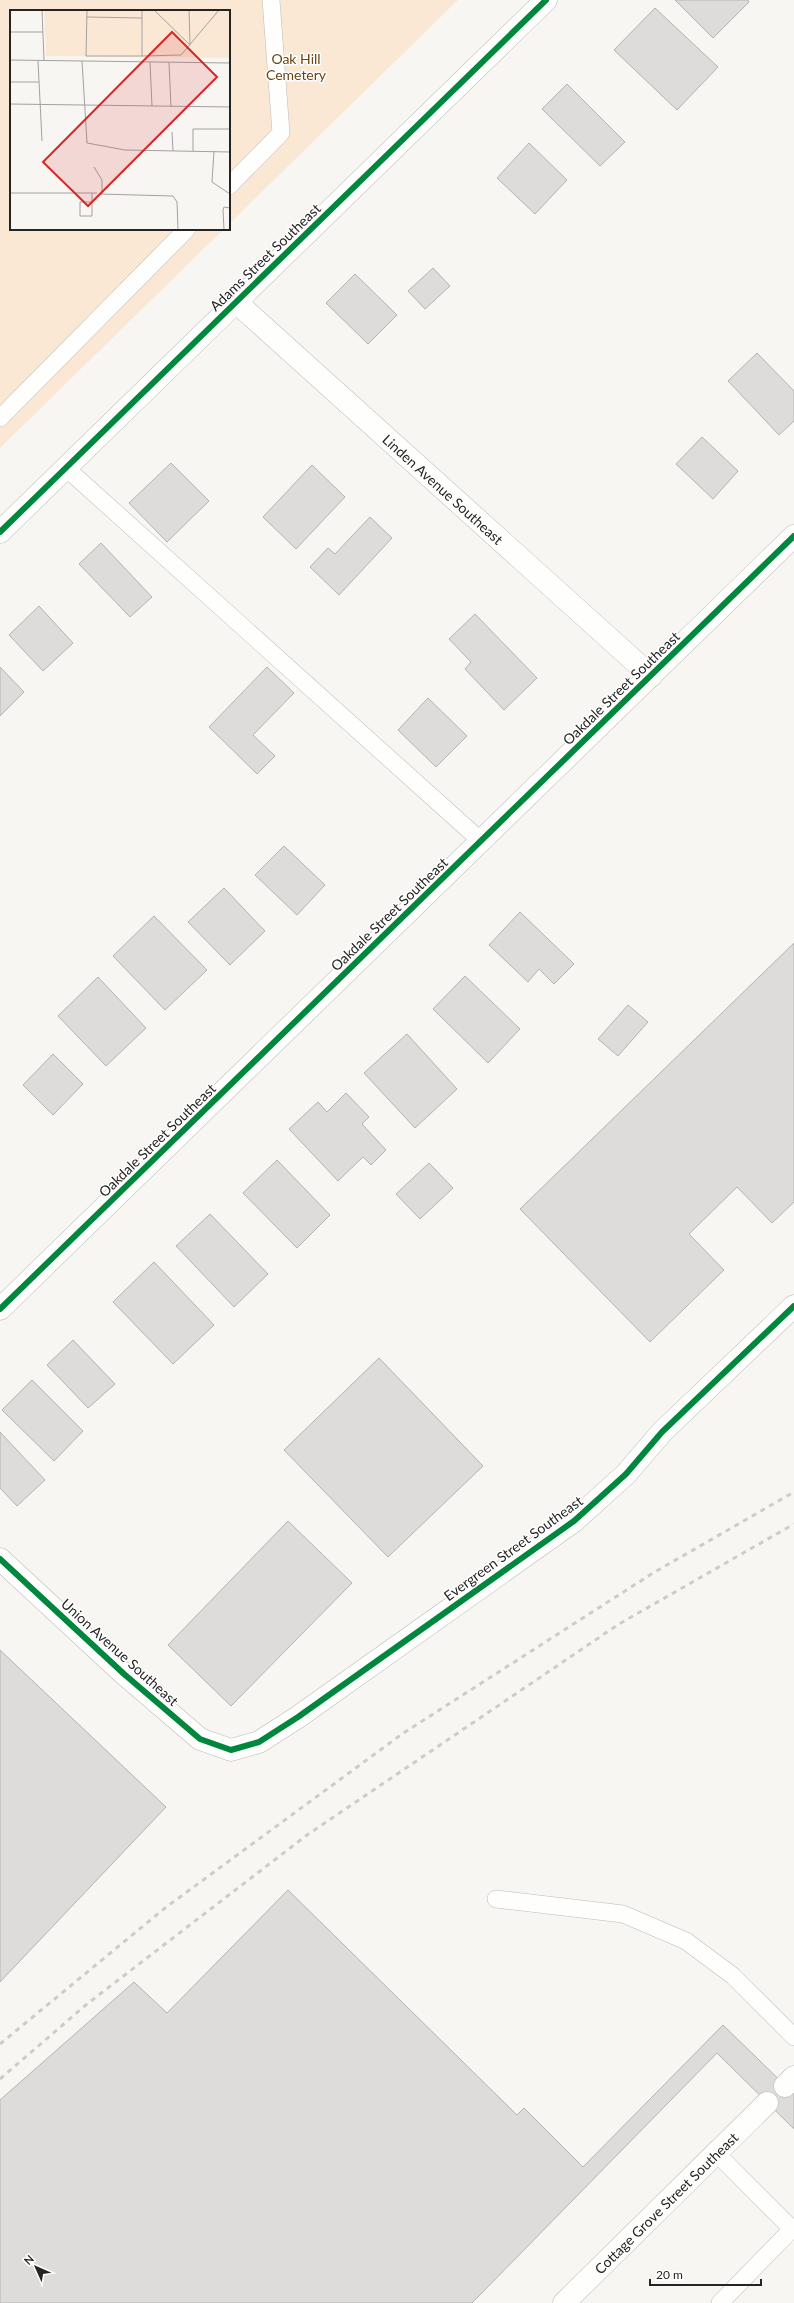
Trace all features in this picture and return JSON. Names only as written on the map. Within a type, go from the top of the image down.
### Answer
[{"type":"street","name":"Adams Street Southeast","points":[[0,532],[546,0]]},
{"type":"street","name":"Linden Avenue Southeast","points":[[236,302],[651,676]]},
{"type":"street","name":"Oakdale Street Southeast","points":[[0,1309],[794,536]]},
{"type":"street","name":"Evergreen Street Southeast","points":[[231,1750],[259,1742],[298,1717],[574,1521],[626,1474],[662,1432],[794,1306]]},
{"type":"street","name":"Union Avenue Southeast","points":[[0,1559],[124,1674],[200,1739],[231,1750]]},
{"type":"street","name":"Cottage Grove Street Southeast","points":[[564,2303],[767,2103]]},
{"type":"lane","points":[[230,185],[281,134],[271,0]]},
{"type":"lane","points":[[0,418],[186,230]]},
{"type":"lane","points":[[66,468],[482,841]]},
{"type":"lane","points":[[496,1899],[623,1914],[686,1941],[733,1976],[794,2037]]},
{"type":"lane","points":[[716,2153],[793,2230],[720,2303]]},
{"type":"green space","name":"Oak Hill Cemetery","points":[[0,0],[458,0],[230,223],[230,10],[10,10],[10,230],[223,230],[0,448]]},
{"type":"building","points":[[675,0],[748,0],[749,2],[713,38]]},
{"type":"building","points":[[655,8],[718,67],[677,110],[614,50]]},
{"type":"building","points":[[567,84],[625,142],[600,166],[542,109]]},
{"type":"building","points":[[529,143],[567,180],[535,214],[497,178]]},
{"type":"building","points":[[433,268],[450,286],[425,309],[408,291]]},
{"type":"building","points":[[355,274],[397,315],[368,344],[326,303]]},
{"type":"building","points":[[757,353],[794,391],[794,421],[779,435],[728,381]]},
{"type":"building","points":[[702,437],[738,471],[713,499],[676,464]]},
{"type":"building","points":[[171,463],[209,501],[167,542],[129,503]]},
{"type":"building","points":[[312,465],[345,497],[296,549],[263,517]]},
{"type":"building","points":[[370,517],[392,538],[339,595],[310,567],[328,548],[335,554]]},
{"type":"building","points":[[101,543],[152,597],[130,617],[79,564]]},
{"type":"building","points":[[39,606],[73,643],[43,671],[9,635]]},
{"type":"building","points":[[475,614],[537,678],[504,710],[465,669],[471,662],[449,639]]},
{"type":"building","points":[[0,667],[24,692],[0,716]]},
{"type":"building","points":[[267,667],[294,693],[253,735],[275,756],[257,774],[209,727]]},
{"type":"building","points":[[428,698],[467,736],[436,767],[398,730]]},
{"type":"building","points":[[284,846],[325,885],[297,915],[255,875]]},
{"type":"building","points":[[224,888],[265,931],[230,965],[188,922]]},
{"type":"building","points":[[520,912],[574,964],[554,984],[539,969],[528,982],[489,945]]},
{"type":"building","points":[[154,916],[207,970],[165,1010],[113,956]]},
{"type":"building","points":[[794,943],[794,1202],[772,1223],[737,1187],[689,1234],[724,1270],[650,1342],[520,1209]]},
{"type":"building","points":[[465,976],[520,1029],[488,1063],[433,1009]]},
{"type":"building","points":[[98,977],[146,1028],[106,1066],[58,1016]]},
{"type":"building","points":[[628,1005],[648,1022],[618,1056],[598,1039]]},
{"type":"building","points":[[407,1034],[457,1089],[415,1128],[364,1073]]},
{"type":"building","points":[[53,1054],[83,1084],[53,1115],[23,1085]]},
{"type":"building","points":[[346,1093],[369,1117],[362,1124],[386,1150],[371,1165],[363,1157],[338,1181],[289,1129],[318,1102],[327,1112]]},
{"type":"building","points":[[277,1160],[330,1215],[297,1248],[243,1193]]},
{"type":"building","points":[[429,1163],[453,1188],[420,1219],[396,1194]]},
{"type":"building","points":[[210,1214],[268,1274],[234,1307],[176,1246]]},
{"type":"building","points":[[154,1262],[214,1325],[173,1364],[113,1302]]},
{"type":"building","points":[[73,1340],[115,1384],[88,1408],[47,1365]]},
{"type":"building","points":[[379,1358],[483,1466],[388,1557],[284,1450]]},
{"type":"building","points":[[32,1380],[83,1431],[54,1461],[2,1410]]},
{"type":"building","points":[[0,1432],[45,1480],[17,1506],[0,1488]]},
{"type":"building","points":[[288,1521],[352,1583],[231,1706],[168,1645]]},
{"type":"building","points":[[0,1650],[166,1807],[0,1982]]},
{"type":"building","points":[[288,1890],[517,2115],[524,2108],[583,2167],[723,2025],[794,2094],[794,2129],[717,2053],[472,2303],[0,2303],[0,2100],[134,1982],[167,2013]]},
{"type":"railway","points":[[0,2044],[165,1908],[402,1734],[653,1573],[794,1492]]},
{"type":"railway","points":[[0,2079],[87,2004],[307,1835],[619,1624],[794,1524]]},
{"type":"cycle path","points":[[0,532],[546,0]]},
{"type":"cycle path","points":[[0,1309],[794,536]]},
{"type":"cycle path","points":[[0,1559],[124,1674],[200,1739],[231,1750],[259,1742],[298,1717],[574,1521],[626,1474],[662,1432],[794,1306]]}]
